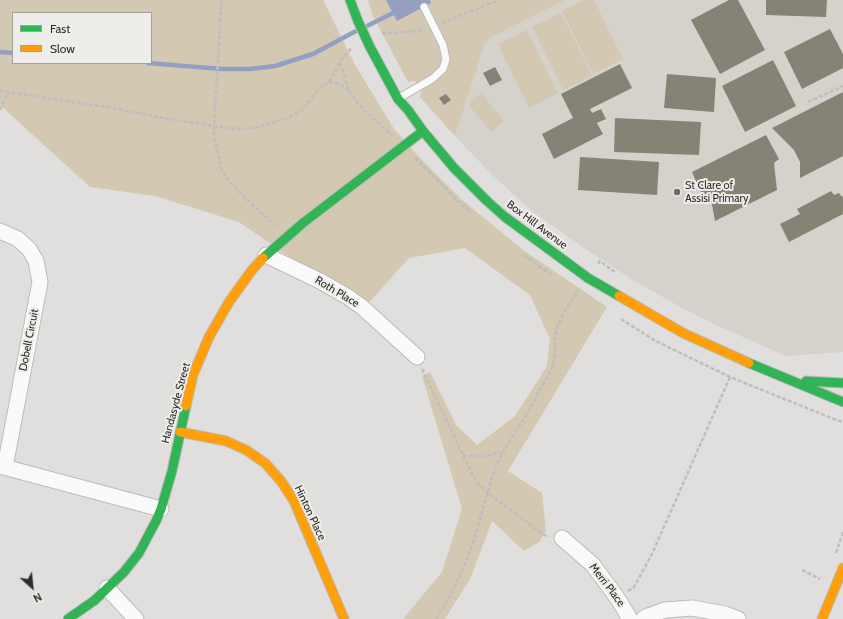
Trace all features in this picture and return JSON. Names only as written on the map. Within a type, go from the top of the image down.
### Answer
[{"type":"street","name":"Box Hill Avenue","points":[[350,0],[370,47],[398,99],[454,168],[505,217],[588,278],[684,333],[753,366],[843,402]]},
{"type":"street","name":"Handasyde Street","points":[[68,619],[95,600],[124,572],[138,553],[156,521],[172,472],[193,375],[209,337],[229,302],[252,270],[266,255],[302,223],[423,131]]},
{"type":"street","name":"Dobell Circuit","points":[[0,231],[18,239],[29,249],[36,261],[40,282],[2,466],[161,509]]},
{"type":"street","name":"Roth Place","points":[[266,255],[320,281],[348,297],[362,307],[417,357]]},
{"type":"street","name":"Box Hill Avenue","points":[[791,380],[843,383]]},
{"type":"street","name":"Hinton Place","points":[[180,432],[226,441],[246,450],[265,463],[281,481],[294,502],[344,619]]},
{"type":"street","name":"Merri Place","points":[[562,538],[593,565],[618,599],[630,619]]},
{"type":"street","points":[[822,619],[842,572]]},
{"type":"street","points":[[107,588],[136,619]]},
{"type":"street","points":[[643,619],[665,610],[692,608],[725,614],[738,619]]},
{"type":"lane","points":[[398,99],[432,79],[443,69],[446,59],[443,45],[424,7]]},
{"type":"path","points":[[221,0],[214,110],[214,137],[219,158],[222,170],[228,180],[244,197],[276,226]]},
{"type":"path","points":[[381,33],[424,30],[499,0]]},
{"type":"path","points":[[0,91],[113,108],[214,126],[240,129],[259,127],[290,117],[302,110],[321,87],[329,82],[340,62],[351,48],[357,45]]},
{"type":"path","points":[[329,82],[340,84],[350,91],[340,62]]},
{"type":"path","points":[[808,102],[843,86]]},
{"type":"path","points":[[0,110],[8,92]]},
{"type":"path","points":[[436,619],[449,598],[465,564],[474,540],[495,468],[552,368],[555,358],[555,336],[565,310],[600,261],[618,274]]},
{"type":"path","points":[[417,357],[462,456],[476,482],[488,493],[544,535],[562,538]]},
{"type":"path","points":[[618,599],[634,587],[652,554],[730,377]]},
{"type":"path","points":[[462,456],[482,457],[503,452]]},
{"type":"path","points":[[802,570],[826,582]]},
{"type":"shaded area","points":[[0,0],[323,0],[355,65],[394,129],[421,159],[461,199],[523,250],[607,307],[508,471],[542,493],[546,530],[540,541],[524,551],[492,521],[470,579],[445,619],[403,619],[442,572],[462,509],[422,376],[430,372],[456,425],[477,445],[515,416],[547,366],[550,339],[530,295],[465,248],[409,258],[364,308],[239,222],[155,196],[90,187],[0,105]]},
{"type":"shaded area","points":[[368,0],[565,0],[490,38],[484,46],[455,136],[420,97],[421,91],[415,81],[408,82],[372,14]]},
{"type":"shaded area","name":"St Clare of Assisi Primary","points":[[565,0],[843,0],[843,352],[786,356],[718,326],[682,308],[633,280],[584,248],[532,211],[490,173],[455,136],[484,46],[490,38]]},
{"type":"shaded area","points":[[584,0],[594,0],[623,59],[593,74],[562,11]]},
{"type":"shaded area","points":[[561,13],[592,76],[563,90],[532,27]]},
{"type":"shaded area","points":[[527,30],[558,93],[529,108],[498,44]]},
{"type":"shaded area","points":[[481,93],[504,121],[491,132],[468,104]]},
{"type":"water","points":[[386,0],[430,0],[431,3],[397,21]]},
{"type":"building","points":[[729,0],[738,0],[765,50],[720,74],[691,20]]},
{"type":"building","points":[[766,0],[827,0],[826,17],[766,15]]},
{"type":"building","points":[[830,29],[843,54],[843,68],[802,89],[784,52]]},
{"type":"building","points":[[773,60],[796,106],[745,132],[722,86]]},
{"type":"building","points":[[620,64],[632,88],[590,109],[592,113],[601,109],[606,119],[597,123],[603,134],[554,159],[542,134],[573,118],[561,94]]},
{"type":"building","points":[[495,67],[502,80],[490,86],[483,73]]},
{"type":"building","points":[[667,74],[716,78],[714,112],[664,108]]},
{"type":"building","points":[[843,92],[843,156],[800,178],[800,162],[794,150],[772,128]]},
{"type":"building","points":[[446,94],[451,100],[444,105],[439,98]]},
{"type":"building","points":[[615,118],[701,122],[699,155],[614,152]]},
{"type":"building","points":[[766,135],[779,159],[774,163],[777,190],[715,221],[710,194],[703,197],[692,172]]},
{"type":"building","points":[[580,157],[659,162],[657,195],[578,190]]},
{"type":"building","points":[[831,191],[834,195],[839,193],[842,197],[843,196],[843,214],[789,242],[780,224],[800,214],[797,209]]},
{"type":"waterway","points":[[367,26],[397,11]]},
{"type":"waterway","points":[[152,63],[222,69],[250,69],[275,66],[313,54],[356,31]]},
{"type":"waterway","points":[[0,52],[12,53]]},
{"type":"traffic: fast","points":[[350,0],[358,21]]},
{"type":"traffic: fast","points":[[358,21],[370,47]]},
{"type":"traffic: fast","points":[[370,47],[398,99],[454,168],[505,217],[588,278],[619,296]]},
{"type":"traffic: fast","points":[[263,258],[303,223],[423,131]]},
{"type":"traffic: fast","points":[[749,363],[843,402]]},
{"type":"traffic: fast","points":[[806,381],[843,383]]},
{"type":"traffic: fast","points":[[68,619],[95,600],[124,572],[139,553],[161,509],[172,471],[186,406]]},
{"type":"traffic: slow","points":[[186,406],[193,375],[209,337],[229,302],[252,270],[263,258]]},
{"type":"traffic: slow","points":[[619,296],[683,333],[749,363]]},
{"type":"traffic: slow","points":[[180,432],[226,441],[246,450],[265,463],[281,481],[294,501],[344,619]]},
{"type":"traffic: slow","points":[[822,619],[843,568]]},
{"type":"place","name":"St Clare of Assisi Primary","points":[[677,192]]}]
